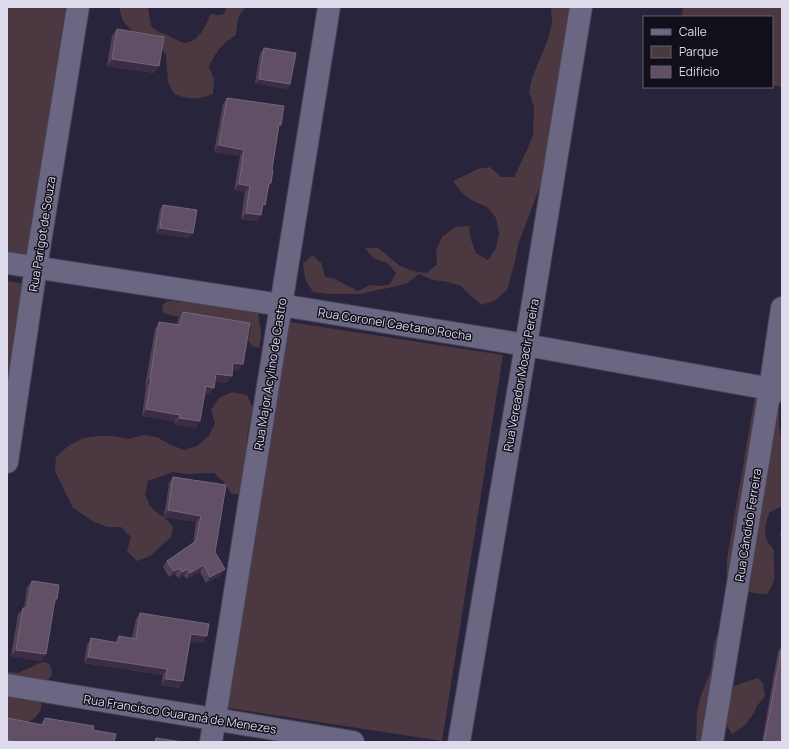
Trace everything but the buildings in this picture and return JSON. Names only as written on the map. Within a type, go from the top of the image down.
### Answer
[{"type":"street","name":"Rua Parigot de Souza","points":[[7,462],[36,267],[78,7]]},
{"type":"street","name":"Rua Major Acylino de Castro","points":[[211,742],[329,7]]},
{"type":"street","name":"Rua Vereador Moacir Pereira","points":[[458,742],[526,345],[581,7]]},
{"type":"street","name":"Rua Coronel Caetano Rocha","points":[[7,263],[281,305],[526,345],[776,390]]},
{"type":"street","name":"Rua Cândido Ferreira","points":[[712,742],[776,390],[782,308]]},
{"type":"street","name":"Rua Francisco Guaraná de Menezes","points":[[7,685],[353,742]]},
{"type":"green space","points":[[7,7],[55,7],[68,9],[28,255],[7,252]]},
{"type":"green space","points":[[119,7],[148,7],[151,25],[154,29],[184,43],[198,37],[207,23],[210,14],[224,14],[227,7],[247,7],[239,16],[236,35],[220,48],[209,67],[214,79],[213,94],[194,98],[174,94],[168,82],[166,55],[159,44],[133,32],[123,21]]},
{"type":"green space","points":[[551,7],[575,7],[550,160],[518,245],[507,290],[496,300],[482,305],[461,286],[433,280],[419,274],[407,283],[361,294],[328,294],[313,292],[305,279],[303,263],[313,255],[322,264],[325,277],[333,278],[358,291],[370,285],[383,286],[390,284],[396,273],[387,263],[373,258],[365,248],[378,248],[400,266],[413,271],[427,273],[437,264],[436,251],[442,237],[455,227],[469,226],[471,240],[476,253],[488,260],[496,248],[499,233],[496,218],[487,207],[473,201],[461,192],[453,181],[478,169],[490,167],[501,177],[514,177],[533,135],[534,107],[529,92],[532,78],[548,39],[552,22]]},
{"type":"green space","points":[[683,7],[782,7],[782,87],[773,85],[773,16],[682,16]]},
{"type":"green space","points":[[7,281],[24,284],[7,391]]},
{"type":"green space","points":[[188,299],[258,312],[261,334],[259,348],[252,346],[248,340],[251,327],[247,322],[232,322],[175,316],[163,312],[162,305],[168,301],[181,302]]},
{"type":"green space","points":[[283,321],[503,355],[442,741],[222,707]]},
{"type":"green space","points":[[232,392],[247,395],[253,408],[247,436],[245,494],[232,494],[224,482],[214,473],[187,474],[173,472],[148,481],[145,494],[150,506],[164,517],[173,527],[171,537],[150,556],[137,561],[127,551],[131,537],[121,527],[108,527],[94,522],[73,508],[55,471],[56,457],[68,446],[84,438],[114,436],[128,439],[144,435],[157,437],[184,450],[197,446],[209,436],[215,423],[211,410],[219,398]]},
{"type":"green space","points":[[755,396],[775,406],[779,411],[779,427],[782,442],[782,506],[770,512],[765,530],[766,537],[774,551],[774,578],[767,594],[738,589],[729,583],[727,579],[727,559]]},
{"type":"green space","points":[[725,615],[728,689],[758,678],[763,683],[765,696],[756,707],[754,713],[746,724],[740,729],[732,734],[724,721],[711,742],[696,742],[697,712],[700,698],[711,671],[714,643]]},
{"type":"green space","points":[[44,662],[48,663],[50,666],[52,675],[40,687],[40,712],[30,721],[7,723],[7,672],[18,673]]}]
